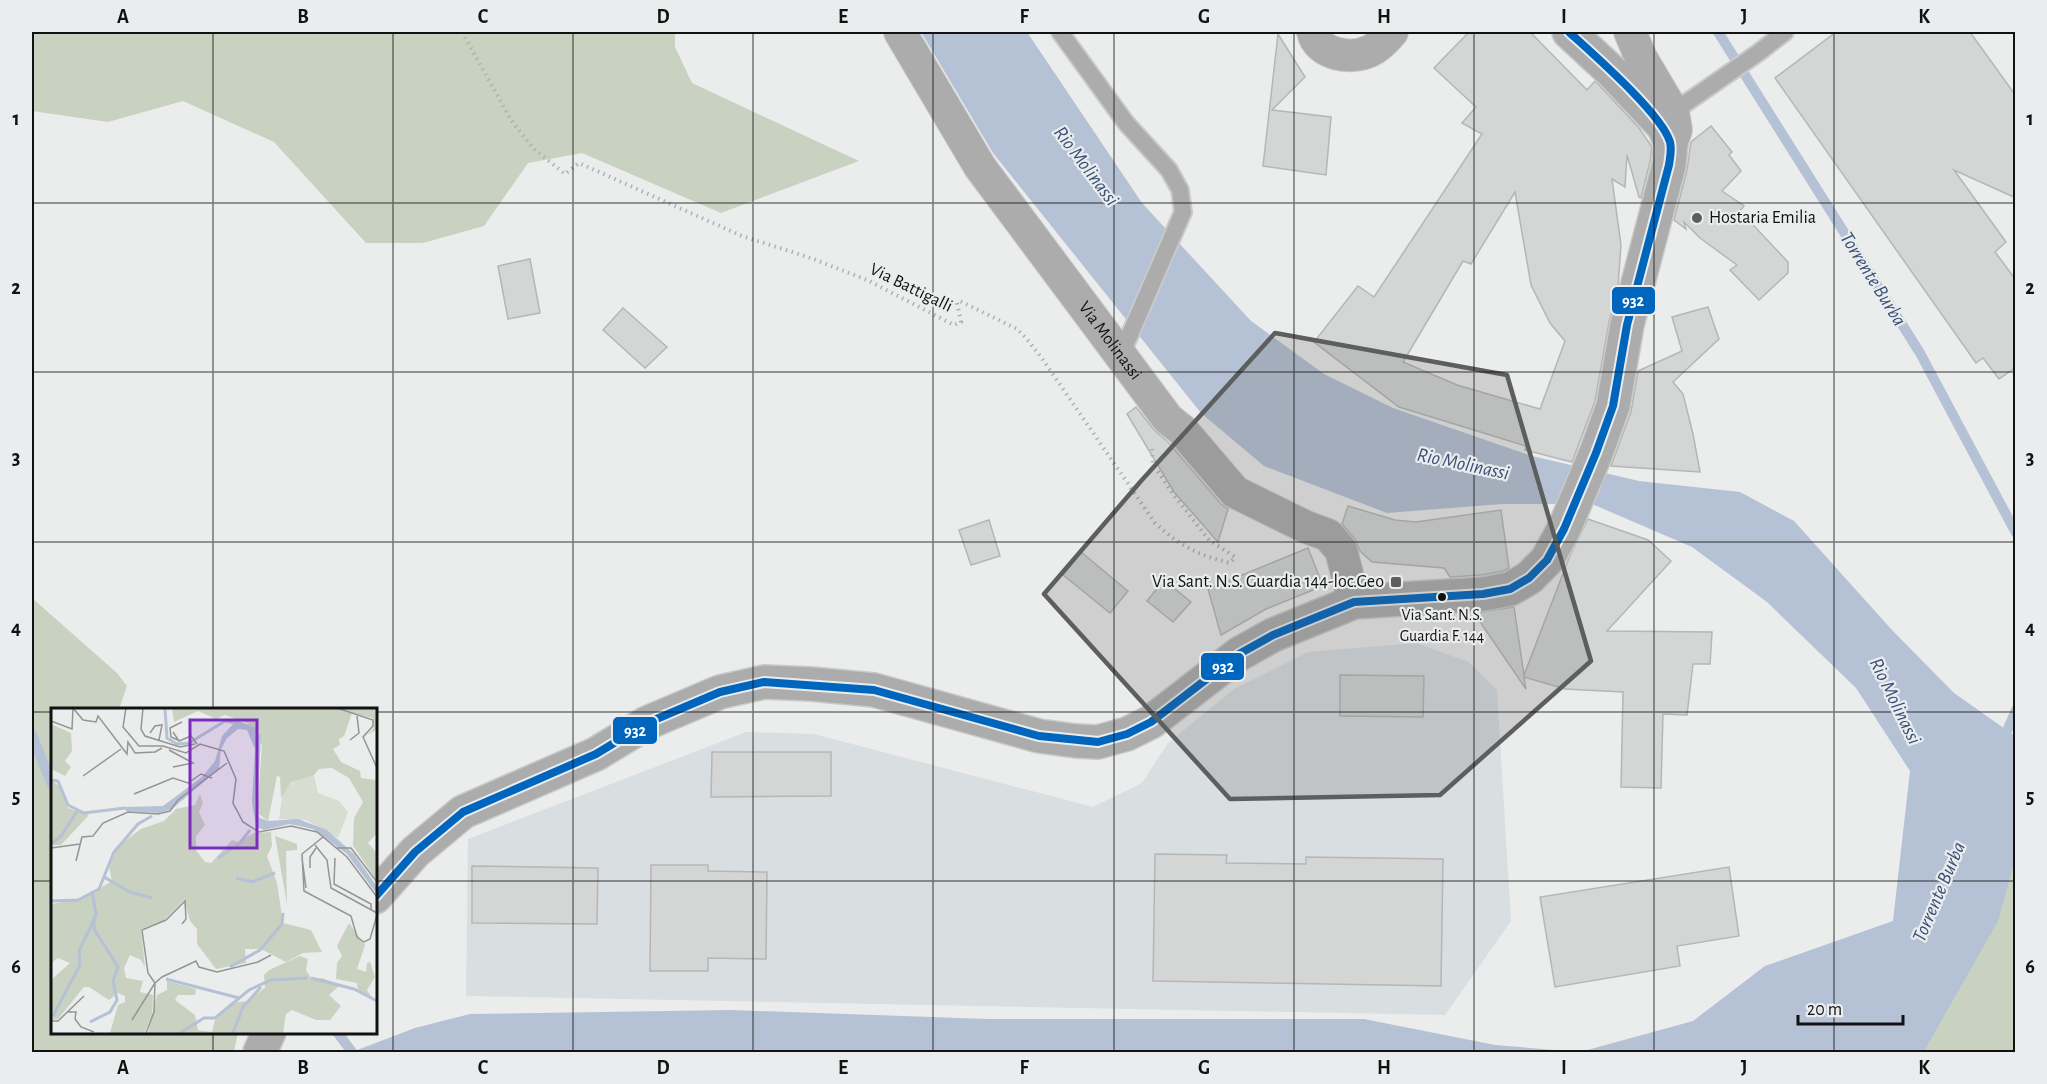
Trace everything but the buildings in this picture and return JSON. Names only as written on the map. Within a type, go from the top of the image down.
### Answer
[{"type":"main road","points":[[376,896],[415,852],[463,812],[596,754],[647,723],[720,692],[764,682],[874,690],[1039,736],[1098,742],[1127,734],[1150,722],[1239,654],[1273,635],[1354,602],[1483,594],[1510,589],[1529,578],[1547,560],[1564,529],[1613,406],[1627,325],[1669,165],[1671,144],[1664,127],[1611,71],[1569,32]]},
{"type":"main road","points":[[260,1053],[269,1033]]},
{"type":"street","name":"Via Molinassi","points":[[900,32],[980,167],[1125,346],[1168,419],[1182,430],[1235,492],[1306,527],[1328,535],[1341,550],[1354,602]]},
{"type":"street","points":[[1313,32],[1324,48],[1339,55],[1355,55],[1370,51],[1392,32]]},
{"type":"street","points":[[1630,32],[1641,58],[1686,103],[1671,144]]},
{"type":"lane","points":[[1060,32],[1125,123],[1168,171],[1180,190],[1182,212],[1125,346]]},
{"type":"lane","points":[[1686,103],[1785,32]]},
{"type":"path","name":"Via Battigalli","points":[[462,32],[511,120],[533,148],[565,174],[579,163],[742,236],[808,257],[867,280],[954,325],[961,322],[957,303],[960,301],[1017,329],[1041,357],[1155,523],[1174,541],[1216,560],[1230,563],[1235,557],[1209,540],[1153,464],[1154,433],[1168,419]]},
{"type":"highlighted area","points":[[1275,333],[1507,375],[1591,661],[1440,795],[1230,799],[1044,594],[1141,481]]},
{"type":"shaded area","points":[[1416,643],[1469,662],[1497,690],[1511,921],[1445,1015],[466,996],[468,839],[746,732],[814,734],[1093,807],[1142,783],[1168,743],[1234,689],[1308,652]]},
{"type":"green space","points":[[32,32],[675,32],[675,47],[692,83],[859,161],[721,213],[582,153],[528,163],[484,226],[423,243],[366,243],[274,142],[183,101],[108,122],[32,111]]},
{"type":"green space","points":[[32,598],[117,673],[127,686],[119,708],[51,708],[51,1033],[238,1033],[234,1052],[32,1052]]},
{"type":"green space","points":[[2015,860],[2015,1052],[1922,1052],[1997,921]]},
{"type":"water","name":"Rio Molinassi","points":[[921,32],[1027,32],[1142,203],[1251,321],[1324,374],[1393,408],[1532,456],[1639,481],[1740,492],[1794,521],[1891,629],[1954,693],[2015,736],[2015,860],[1998,921],[1925,1050],[1922,1052],[1580,1052],[1693,1021],[1765,966],[1893,921],[1910,771],[1856,688],[1767,602],[1692,547],[1592,504],[1502,504],[1387,513],[1264,466],[1201,413],[993,153]]},
{"type":"water","points":[[731,1010],[988,1019],[1364,1019],[1495,1045],[1580,1052],[352,1052],[415,1028],[470,1014]]},
{"type":"waterway","name":"Torrente Burba","points":[[1718,32],[1920,353],[2016,533]]},
{"type":"waterway","name":"Torrente Burba","points":[[2002,743],[2016,710]]},
{"type":"waterway","points":[[32,735],[51,782]]},
{"type":"waterway","points":[[338,1033],[352,1052]]},
{"type":"transit line","name":"932","points":[[376,896],[415,852],[463,812],[596,754],[647,723],[720,692],[764,682],[874,690],[1039,736],[1098,742],[1127,734],[1151,722],[1239,654],[1273,635],[1354,602],[1483,594],[1510,589],[1529,578],[1547,560],[1564,529],[1613,406],[1627,325],[1671,154],[1670,142],[1654,116],[1569,32]]},
{"type":"place","name":"Hostaria Emilia","points":[[1697,218]]},
{"type":"place","name":"Via Sant. N.S. Guardia 144-loc.Geo","points":[[1396,582]]},
{"type":"place","name":"Via Sant. N.S. Guardia F. 144","points":[[1442,597]]}]
